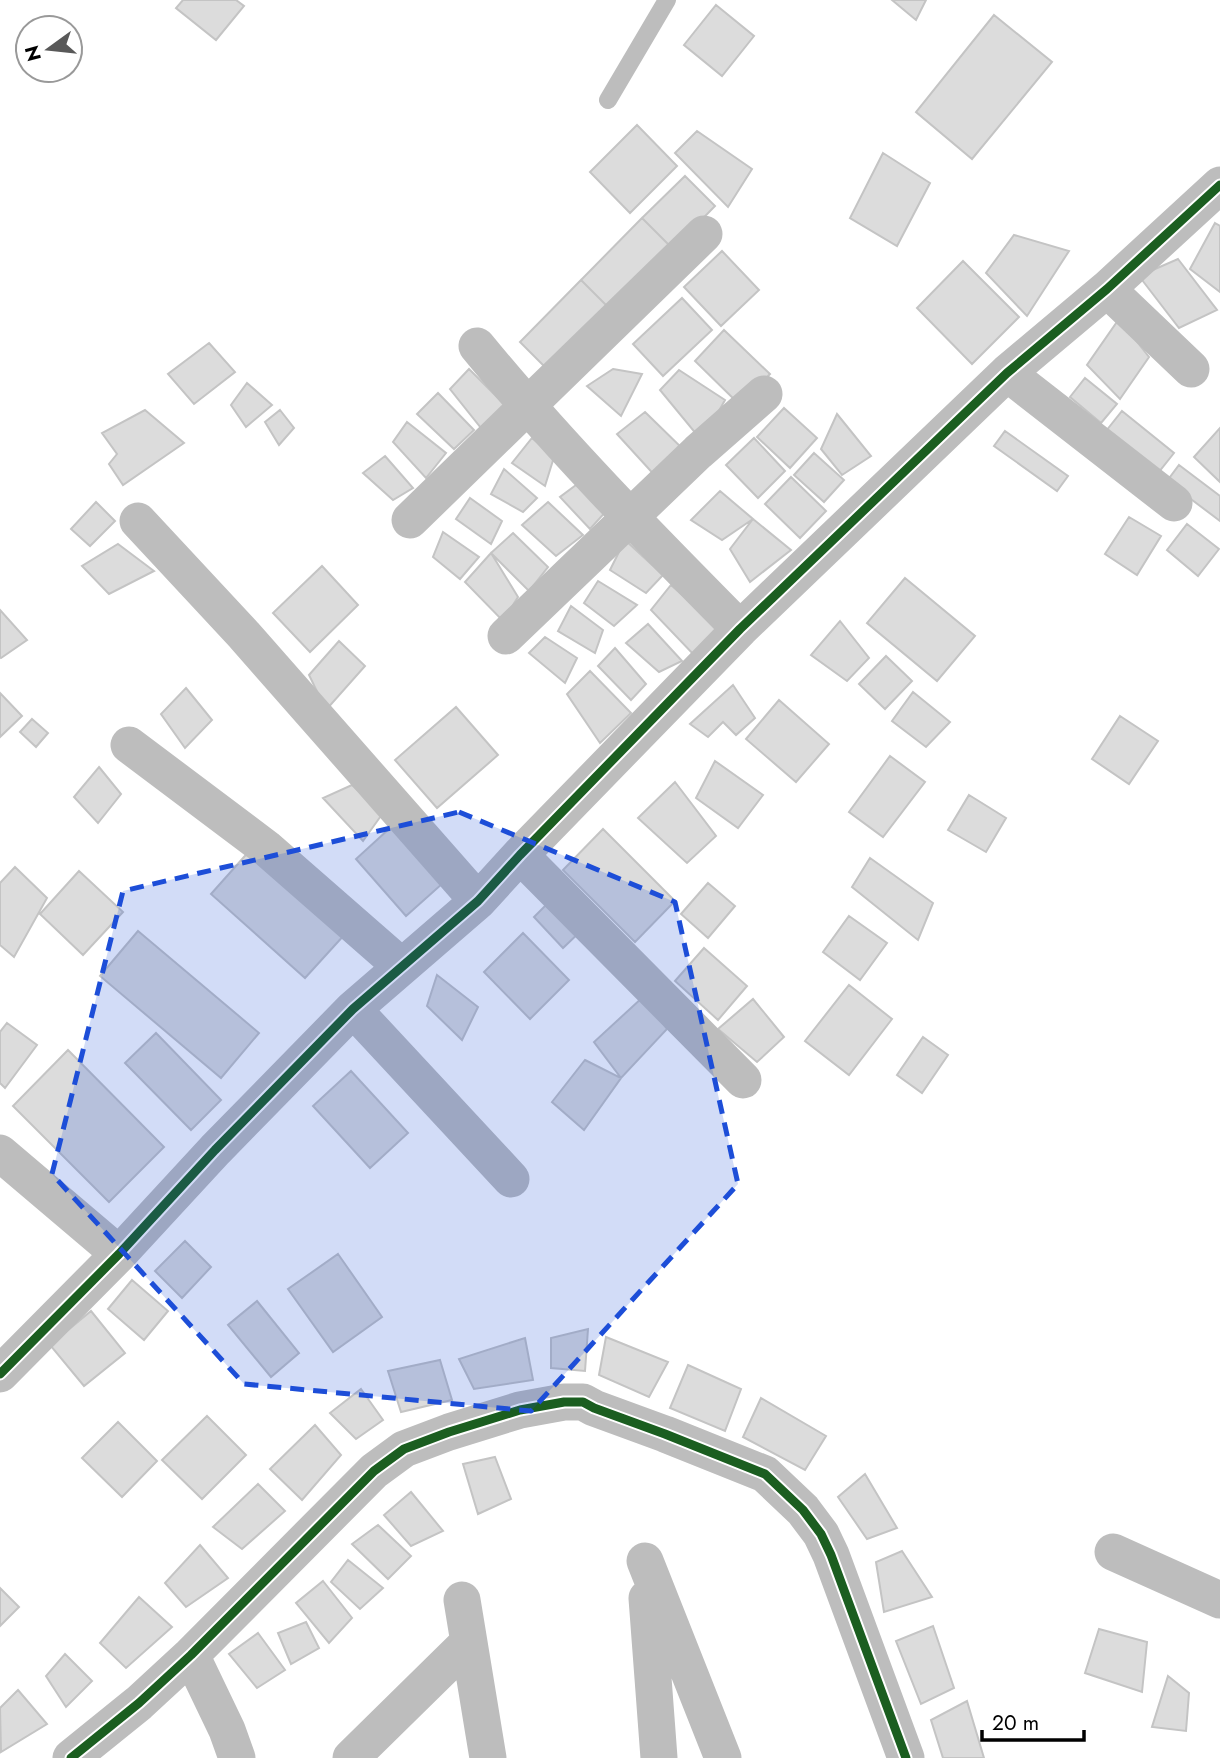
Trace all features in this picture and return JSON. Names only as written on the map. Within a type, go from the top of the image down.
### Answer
[{"type":"street","points":[[0,1374],[120,1254],[215,1150],[353,1009],[478,901],[740,629],[1007,373],[1107,289],[1220,185]]},
{"type":"street","points":[[410,520],[704,234]]},
{"type":"street","points":[[1107,289],[1191,369]]},
{"type":"street","points":[[478,346],[527,407],[630,519],[740,629]]},
{"type":"street","points":[[1007,373],[1174,503]]},
{"type":"street","points":[[506,636],[698,452],[764,394]]},
{"type":"street","points":[[138,521],[244,635],[478,901]]},
{"type":"street","points":[[129,745],[266,848],[401,966]]},
{"type":"street","points":[[520,855],[743,1080]]},
{"type":"street","points":[[353,1009],[511,1180]]},
{"type":"street","points":[[0,1153],[120,1254]]},
{"type":"street","points":[[71,1758],[139,1703],[191,1656],[374,1472],[404,1449],[520,1410],[564,1402],[583,1402],[765,1474],[803,1510],[821,1534],[831,1555],[906,1758]]},
{"type":"street","points":[[1114,1552],[1220,1600]]},
{"type":"street","points":[[659,1758],[645,1560],[723,1758]]},
{"type":"street","points":[[462,1600],[488,1758]]},
{"type":"street","points":[[351,1758],[469,1643]]},
{"type":"street","points":[[191,1656],[227,1730],[237,1758]]},
{"type":"lane","points":[[608,100],[667,0]]},
{"type":"highlighted area","points":[[459,812],[675,902],[738,1184],[531,1411],[244,1384],[52,1174],[123,891]]},
{"type":"building","points":[[183,0],[236,0],[244,6],[216,40],[176,8]]},
{"type":"building","points":[[892,0],[926,0],[916,20]]},
{"type":"building","points":[[716,5],[754,36],[722,76],[684,45]]},
{"type":"building","points":[[994,15],[1052,62],[972,159],[916,112]]},
{"type":"building","points":[[637,125],[677,166],[630,213],[590,172]]},
{"type":"building","points":[[697,131],[752,169],[728,207],[675,153]]},
{"type":"building","points":[[883,153],[930,183],[897,246],[850,218]]},
{"type":"building","points":[[685,176],[715,206],[673,249],[642,218]]},
{"type":"building","points":[[642,218],[673,249],[612,311],[581,280]]},
{"type":"building","points":[[1215,223],[1220,226],[1220,292],[1190,269]]},
{"type":"building","points":[[1014,235],[1069,251],[1027,316],[986,273]]},
{"type":"building","points":[[722,251],[759,290],[721,326],[684,287]]},
{"type":"building","points":[[1178,259],[1217,310],[1179,328],[1139,276]]},
{"type":"building","points":[[963,261],[1019,317],[972,364],[917,308]]},
{"type":"building","points":[[581,280],[612,311],[550,372],[520,342]]},
{"type":"building","points":[[682,298],[712,330],[663,376],[633,344]]},
{"type":"building","points":[[1119,319],[1149,357],[1120,399],[1087,365]]},
{"type":"building","points":[[724,330],[770,374],[740,405],[695,361]]},
{"type":"building","points":[[209,343],[235,372],[194,404],[168,374]]},
{"type":"building","points":[[469,369],[509,409],[485,433],[450,389]]},
{"type":"building","points":[[613,369],[642,374],[621,416],[587,386]]},
{"type":"building","points":[[679,370],[725,400],[702,441],[660,390]]},
{"type":"building","points":[[1085,378],[1117,404],[1101,423],[1070,397]]},
{"type":"building","points":[[247,383],[272,405],[246,427],[231,405]]},
{"type":"building","points":[[438,393],[474,430],[454,449],[417,414]]},
{"type":"building","points":[[784,408],[817,438],[790,468],[757,437]]},
{"type":"building","points":[[145,410],[184,443],[123,485],[109,464],[117,454],[102,433]]},
{"type":"building","points":[[280,410],[294,428],[279,445],[265,422]]},
{"type":"building","points":[[1122,411],[1174,453],[1158,473],[1106,431]]},
{"type":"building","points":[[645,412],[686,452],[659,480],[617,434]]},
{"type":"building","points":[[837,414],[871,456],[842,475],[821,449]]},
{"type":"building","points":[[407,422],[446,453],[426,478],[393,442]]},
{"type":"building","points":[[1220,428],[1220,482],[1194,457]]},
{"type":"building","points":[[1005,431],[1068,476],[1057,491],[994,446]]},
{"type":"building","points":[[532,438],[554,457],[545,486],[512,463]]},
{"type":"building","points":[[754,438],[785,471],[758,498],[726,465]]},
{"type":"building","points":[[814,453],[844,480],[824,502],[794,475]]},
{"type":"building","points":[[385,456],[413,488],[393,500],[363,473]]},
{"type":"building","points":[[1179,465],[1220,496],[1220,521],[1167,481]]},
{"type":"building","points":[[504,469],[537,498],[523,512],[491,494]]},
{"type":"building","points":[[791,477],[826,511],[800,538],[765,504]]},
{"type":"building","points":[[584,479],[609,508],[590,529],[560,497]]},
{"type":"building","points":[[720,491],[753,519],[722,540],[691,520]]},
{"type":"building","points":[[470,498],[502,521],[491,544],[456,519]]},
{"type":"building","points":[[96,502],[115,521],[90,546],[71,529]]},
{"type":"building","points":[[548,502],[583,535],[556,556],[522,525]]},
{"type":"building","points":[[1129,517],[1161,536],[1137,575],[1105,554]]},
{"type":"building","points":[[753,519],[791,550],[750,582],[730,549]]},
{"type":"building","points":[[1187,524],[1219,549],[1198,576],[1167,550]]},
{"type":"building","points":[[443,532],[479,557],[460,579],[433,557]]},
{"type":"building","points":[[513,533],[548,567],[529,591],[491,553]]},
{"type":"building","points":[[625,540],[663,575],[646,593],[610,570]]},
{"type":"building","points":[[118,544],[154,571],[109,594],[82,566]]},
{"type":"building","points":[[491,553],[518,597],[503,621],[465,582]]},
{"type":"building","points":[[322,566],[358,605],[310,652],[273,613]]},
{"type":"building","points":[[905,578],[975,636],[937,681],[867,623]]},
{"type":"building","points":[[598,581],[637,605],[614,626],[584,603]]},
{"type":"building","points":[[671,585],[718,627],[695,656],[651,610]]},
{"type":"building","points":[[571,606],[603,630],[595,653],[558,631]]},
{"type":"building","points":[[0,610],[27,640],[1,658],[0,657]]},
{"type":"building","points":[[840,621],[869,658],[847,681],[811,655]]},
{"type":"building","points":[[648,624],[682,661],[659,672],[626,643]]},
{"type":"building","points":[[545,637],[577,658],[565,683],[529,653]]},
{"type":"building","points":[[339,641],[365,666],[326,710],[309,675]]},
{"type":"building","points":[[615,648],[646,684],[631,700],[598,666]]},
{"type":"building","points":[[886,656],[912,681],[885,709],[859,684]]},
{"type":"building","points":[[590,671],[631,713],[600,743],[567,694]]},
{"type":"building","points":[[733,685],[755,718],[736,735],[723,722],[708,737],[690,724]]},
{"type":"building","points":[[186,688],[212,720],[185,748],[161,714]]},
{"type":"building","points":[[913,692],[950,722],[926,747],[892,721]]},
{"type":"building","points":[[0,693],[22,716],[0,737]]},
{"type":"building","points":[[779,700],[829,744],[796,782],[746,739]]},
{"type":"building","points":[[456,707],[498,755],[437,808],[395,760]]},
{"type":"building","points":[[1120,716],[1158,741],[1129,784],[1092,759]]},
{"type":"building","points":[[32,719],[48,733],[36,747],[20,732]]},
{"type":"building","points":[[890,756],[925,782],[883,837],[849,812]]},
{"type":"building","points":[[715,761],[763,795],[738,828],[696,798]]},
{"type":"building","points":[[99,767],[121,794],[98,823],[74,797]]},
{"type":"building","points":[[675,782],[716,836],[687,863],[638,818]]},
{"type":"building","points":[[352,785],[383,813],[363,841],[323,798]]},
{"type":"building","points":[[969,795],[1006,818],[986,852],[948,830]]},
{"type":"building","points":[[401,818],[452,875],[406,916],[356,859]]},
{"type":"building","points":[[603,829],[675,901],[635,942],[563,870]]},
{"type":"building","points":[[252,848],[346,933],[305,978],[211,894]]},
{"type":"building","points":[[870,858],[933,903],[918,940],[852,887]]},
{"type":"building","points":[[15,867],[47,898],[14,957],[0,945],[0,883]]},
{"type":"building","points":[[79,871],[123,912],[83,955],[40,914]]},
{"type":"building","points":[[708,883],[735,906],[708,938],[681,914]]},
{"type":"building","points":[[554,897],[583,929],[563,948],[534,917]]},
{"type":"building","points":[[849,916],[887,943],[860,980],[823,952]]},
{"type":"building","points":[[138,931],[259,1033],[221,1078],[100,976]]},
{"type":"building","points":[[523,933],[569,980],[530,1019],[484,972]]},
{"type":"building","points":[[704,948],[747,986],[718,1020],[675,981]]},
{"type":"building","points":[[437,975],[478,1007],[462,1040],[427,1006]]},
{"type":"building","points":[[849,985],[892,1019],[849,1075],[805,1041]]},
{"type":"building","points":[[643,997],[667,1029],[621,1078],[594,1042]]},
{"type":"building","points":[[753,999],[784,1037],[757,1062],[718,1029]]},
{"type":"building","points":[[7,1023],[37,1045],[5,1088],[0,1083],[0,1032]]},
{"type":"building","points":[[156,1033],[221,1100],[191,1130],[125,1063]]},
{"type":"building","points":[[923,1037],[948,1055],[922,1093],[897,1075]]},
{"type":"building","points":[[68,1050],[164,1147],[109,1202],[13,1106]]},
{"type":"building","points":[[585,1060],[621,1078],[584,1130],[552,1102]]},
{"type":"building","points":[[351,1071],[408,1133],[370,1168],[313,1106]]},
{"type":"building","points":[[185,1241],[211,1267],[182,1298],[155,1271]]},
{"type":"building","points":[[338,1254],[382,1317],[333,1352],[288,1289]]},
{"type":"building","points":[[132,1280],[168,1311],[144,1340],[108,1309]]},
{"type":"building","points":[[257,1301],[299,1353],[271,1377],[228,1325]]},
{"type":"building","points":[[91,1311],[125,1353],[84,1386],[50,1345]]},
{"type":"building","points":[[588,1329],[585,1371],[551,1368],[551,1338]]},
{"type":"building","points":[[606,1337],[668,1362],[649,1397],[599,1375]]},
{"type":"building","points":[[525,1338],[533,1380],[474,1389],[459,1359]]},
{"type":"building","points":[[440,1360],[452,1400],[401,1412],[388,1371]]},
{"type":"building","points":[[688,1365],[741,1389],[725,1431],[670,1408]]},
{"type":"building","points":[[361,1389],[383,1420],[356,1439],[330,1413]]},
{"type":"building","points":[[761,1398],[826,1436],[805,1470],[743,1437]]},
{"type":"building","points":[[207,1416],[246,1455],[202,1499],[162,1460]]},
{"type":"building","points":[[118,1422],[157,1461],[122,1497],[82,1458]]},
{"type":"building","points":[[315,1425],[341,1455],[302,1500],[270,1469]]},
{"type":"building","points":[[495,1457],[511,1499],[478,1514],[463,1464]]},
{"type":"building","points":[[865,1474],[897,1528],[867,1539],[838,1497]]},
{"type":"building","points":[[258,1484],[285,1511],[242,1549],[213,1527]]},
{"type":"building","points":[[411,1492],[443,1531],[411,1546],[384,1515]]},
{"type":"building","points":[[378,1525],[411,1556],[388,1579],[352,1544]]},
{"type":"building","points":[[200,1545],[228,1578],[186,1607],[165,1583]]},
{"type":"building","points":[[902,1551],[932,1597],[884,1612],[876,1562]]},
{"type":"building","points":[[348,1560],[383,1588],[360,1609],[331,1582]]},
{"type":"building","points":[[323,1581],[352,1618],[329,1643],[296,1603]]},
{"type":"building","points":[[0,1588],[19,1607],[0,1626]]},
{"type":"building","points":[[139,1597],[172,1627],[126,1668],[100,1643]]},
{"type":"building","points":[[306,1622],[319,1648],[291,1664],[278,1633]]},
{"type":"building","points":[[933,1626],[954,1688],[921,1704],[896,1641]]},
{"type":"building","points":[[1099,1629],[1147,1642],[1142,1692],[1085,1673]]},
{"type":"building","points":[[258,1633],[285,1670],[257,1688],[229,1654]]},
{"type":"building","points":[[65,1654],[92,1681],[66,1707],[46,1676]]},
{"type":"building","points":[[1168,1676],[1189,1693],[1186,1731],[1152,1727]]},
{"type":"building","points":[[18,1690],[47,1724],[1,1752],[0,1708]]},
{"type":"building","points":[[967,1701],[984,1758],[943,1758],[931,1720]]},
{"type":"cycle path","points":[[0,1374],[119,1254],[215,1150],[353,1009],[478,901],[740,629],[1007,373],[1107,289],[1220,185]]},
{"type":"cycle path","points":[[71,1758],[139,1703],[191,1655],[374,1471],[404,1449],[520,1410],[564,1402],[583,1402],[765,1474],[803,1510],[821,1534],[831,1555],[906,1758]]}]
